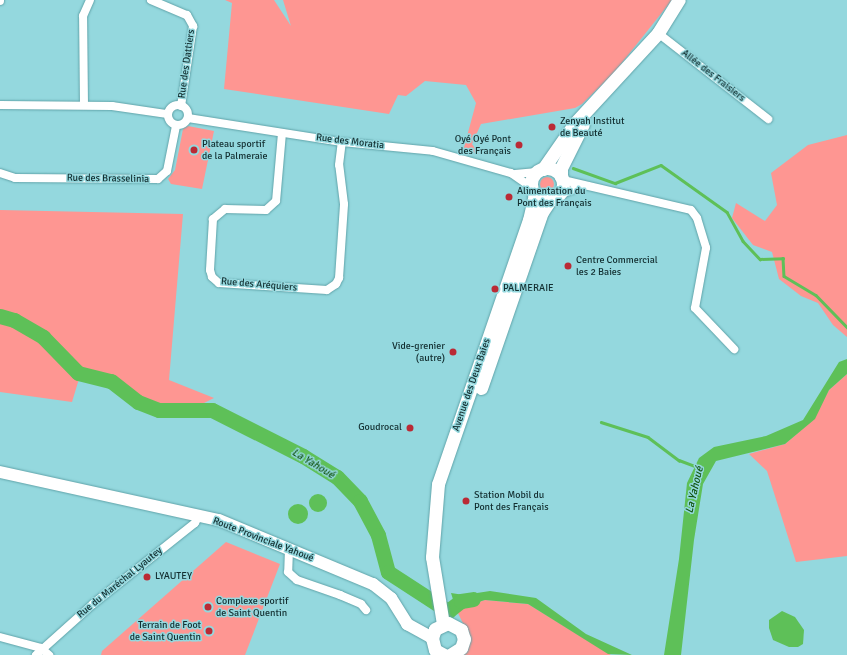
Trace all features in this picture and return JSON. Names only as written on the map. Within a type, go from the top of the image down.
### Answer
[{"type":"main road","points":[[540,171],[575,124],[597,98],[658,33],[679,0]]},
{"type":"main road","points":[[562,178],[561,168],[597,98]]},
{"type":"main road","points":[[540,171],[552,169],[562,178]]},
{"type":"main road","name":"Avenue des Deux Baies","points":[[438,579],[433,523],[438,484],[529,220],[533,191],[540,171]]},
{"type":"main road","name":"Avenue des Deux Baies","points":[[438,579],[440,523],[447,484],[542,212],[554,197],[562,178]]},
{"type":"main road","points":[[533,191],[554,197]]},
{"type":"main road","name":"Route Provinciale Yahoué","points":[[0,472],[198,517],[219,520],[373,584],[391,598],[407,624],[432,638]]},
{"type":"main road","points":[[438,579],[447,620],[463,634],[463,644],[456,654]]},
{"type":"main road","points":[[438,654],[432,638],[435,629],[447,620]]},
{"type":"street","points":[[84,105],[83,16],[90,0]]},
{"type":"street","name":"Rue des Dattiers","points":[[151,0],[187,15],[193,26],[181,106]]},
{"type":"street","name":"Allée des Fraisiers","points":[[658,33],[768,119]]},
{"type":"street","points":[[0,105],[84,105],[128,107],[167,114]]},
{"type":"street","points":[[181,106],[186,109],[188,118],[184,123],[176,126],[168,121],[167,114],[172,107],[181,106]]},
{"type":"street","name":"Rue des Moratia","points":[[188,118],[342,142],[433,151],[511,173],[540,171]]},
{"type":"street","name":"Rue des Brasselinia","points":[[0,173],[15,178],[158,179],[167,171],[176,126]]},
{"type":"street","name":"Rue des Aréquiers","points":[[282,133],[276,201],[266,210],[224,209],[216,214],[214,219],[210,270],[212,277],[220,283],[327,290],[336,284],[339,278],[344,204],[339,165],[342,142]]},
{"type":"street","name":"Rue des Moratia","points":[[511,173],[533,191]]},
{"type":"street","points":[[562,178],[584,186],[691,210],[697,218],[706,248],[695,308],[734,348]]},
{"type":"street","points":[[554,197],[584,186]]},
{"type":"street","name":"Rue du Maréchal Lyautey","points":[[36,655],[41,648],[195,523],[198,517]]},
{"type":"street","points":[[289,549],[286,560],[288,572],[297,580],[361,604],[366,610]]},
{"type":"street","points":[[0,637],[41,648],[49,655]]},
{"type":"shaded area","points":[[225,0],[274,0],[291,26],[283,0],[672,0],[613,74],[582,104],[575,108],[481,124],[472,144],[479,154],[463,151],[476,103],[466,85],[425,81],[406,96],[398,95],[389,114],[224,89],[232,3]]},
{"type":"shaded area","name":"Plateau sportif de la Palmeraie","points":[[188,126],[214,131],[202,189],[171,184],[168,179],[175,170],[183,129]]},
{"type":"shaded area","points":[[847,135],[847,337],[833,325],[818,303],[801,296],[779,279],[772,252],[753,245],[732,218],[736,203],[765,221],[777,205],[771,173],[808,145]]},
{"type":"shaded area","points":[[544,177],[550,177],[554,181],[554,187],[550,191],[544,191],[540,187],[540,181]]},
{"type":"shaded area","points":[[0,210],[183,214],[169,380],[214,398],[198,406],[158,406],[135,395],[111,377],[82,369],[72,402],[0,392]]},
{"type":"shaded area","points":[[847,374],[847,556],[796,562],[767,471],[749,454],[785,444],[813,420],[829,390]]},
{"type":"shaded area","name":"Complexe sportif de Saint Quentin","points":[[226,542],[280,564],[245,655],[101,655],[102,651]]},
{"type":"shaded area","points":[[485,600],[528,604],[611,655],[464,655],[469,636],[456,609]]},
{"type":"water","points":[[847,359],[847,374],[829,390],[815,419],[785,444],[716,461],[703,484],[694,540],[681,655],[664,655],[679,559],[687,483],[699,458],[714,447],[766,436],[803,420],[839,362]]},
{"type":"water","points":[[318,494],[324,497],[327,503],[324,509],[318,512],[312,509],[309,503],[312,497]]},
{"type":"water","points":[[298,504],[305,507],[308,514],[305,521],[298,524],[291,521],[288,514],[291,507]]},
{"type":"water","points":[[490,591],[536,598],[586,634],[632,655],[608,654],[528,604],[485,600],[456,609],[451,593],[464,595]]},
{"type":"water","points":[[782,611],[795,617],[804,630],[803,644],[798,647],[789,647],[773,640],[769,628],[769,620]]},
{"type":"waterway","points":[[573,168],[615,183],[661,165],[727,212],[743,241],[760,259],[783,258],[784,276],[816,295],[847,327]]},
{"type":"waterway","name":"La Yahoué","points":[[0,316],[14,320],[43,337],[78,373],[111,381],[138,402],[159,410],[212,410],[303,456],[337,477],[360,501],[378,535],[388,572],[448,611],[461,601],[473,599]]},
{"type":"waterway","points":[[601,422],[648,437],[679,460],[697,467]]},
{"type":"place","name":"Zenyah Institut de Beauté","points":[[552,127]]},
{"type":"place","name":"Oyé Oyé Pont des Français","points":[[519,145]]},
{"type":"place","name":"Plateau sportif de la Palmeraie","points":[[194,150]]},
{"type":"place","name":"Alimentation du Pont des Français","points":[[509,197]]},
{"type":"place","name":"Centre Commercial les 2 Baies","points":[[568,266]]},
{"type":"place","name":"PALMERAIE","points":[[495,289]]},
{"type":"place","name":"Vide-grenier (autre)","points":[[453,352]]},
{"type":"place","name":"Goudrocal","points":[[410,428]]},
{"type":"place","name":"Station Mobil du Pont des Français","points":[[466,501]]},
{"type":"place","name":"LYAUTEY","points":[[147,577]]},
{"type":"place","name":"Complexe sportif de Saint Quentin","points":[[208,607]]},
{"type":"place","name":"Terrain de Foot de Saint Quentin","points":[[209,631]]}]
